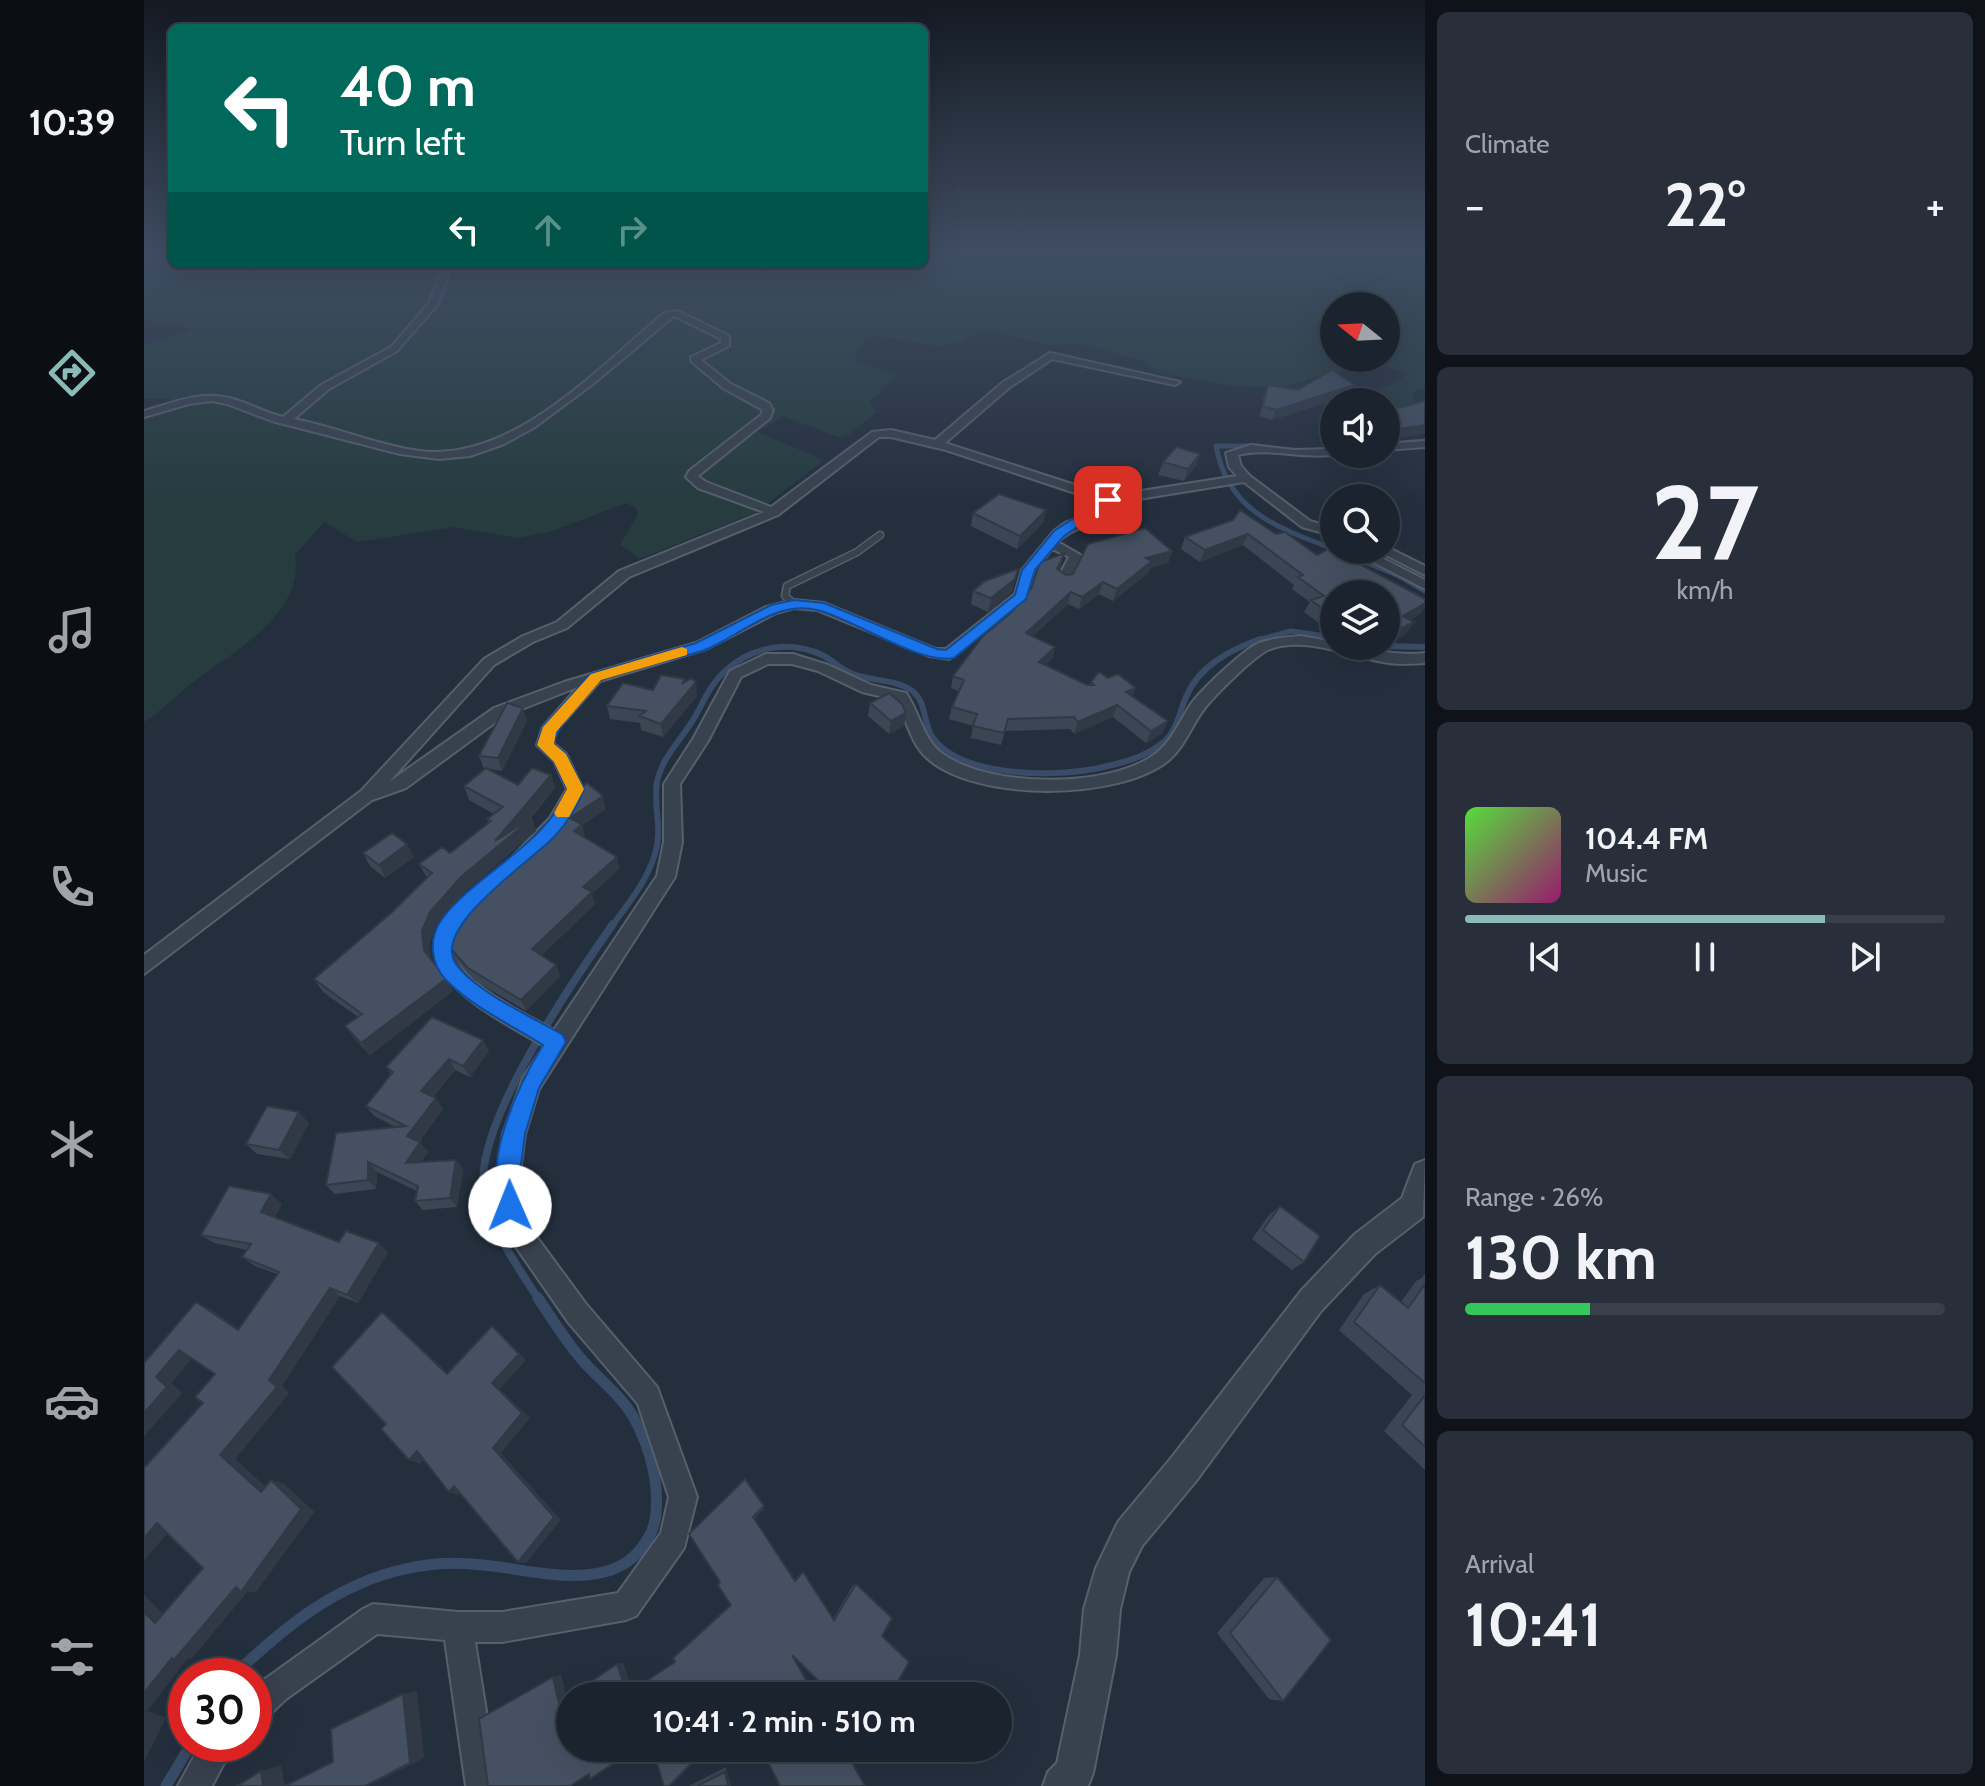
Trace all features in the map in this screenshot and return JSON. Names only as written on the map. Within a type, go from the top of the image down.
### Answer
[{"type":"street","points":[[285,421],[325,387],[394,349],[404,337]]},
{"type":"street","points":[[144,414],[192,400],[213,398],[265,418],[307,423],[377,444],[437,456],[479,450],[520,435],[640,337]]},
{"type":"street","points":[[725,337],[726,344],[694,359],[727,386],[765,405],[768,410],[766,416],[693,473],[692,477],[702,485],[774,512]]},
{"type":"street","points":[[937,444],[1006,385],[1050,356],[1175,382]]},
{"type":"street","points":[[144,966],[367,795],[489,662],[528,639],[562,625],[624,574],[774,512],[876,434],[894,433],[937,444],[1108,500],[1246,478]]},
{"type":"street","points":[[1400,446],[1425,444]]},
{"type":"street","points":[[1320,452],[1240,448],[1232,453],[1232,458],[1246,478],[1320,532]]},
{"type":"street","points":[[367,795],[400,784],[499,712],[536,696],[701,646],[771,610],[794,604],[819,606],[934,653],[949,654],[1021,596],[1029,570],[1069,526],[1100,515],[1108,506],[1108,500]]},
{"type":"street","points":[[1306,524],[1320,528]]},
{"type":"street","points":[[1051,544],[1076,556],[1064,580]]},
{"type":"street","points":[[1400,559],[1425,571]]},
{"type":"street","points":[[1384,564],[1425,585]]},
{"type":"street","points":[[272,1691],[373,1619],[458,1627],[539,1622],[626,1606],[674,1538],[683,1497],[648,1396],[577,1313],[522,1236],[510,1206],[508,1180],[514,1134],[547,1037],[666,877],[673,842],[672,784],[711,722],[730,680],[750,665],[773,657],[823,668],[867,689],[901,696],[909,707],[918,735],[932,754],[966,775],[979,779],[1067,785],[1112,778],[1159,759],[1174,745],[1202,701],[1261,647],[1271,643],[1317,644],[1389,659],[1425,658]]},
{"type":"street","points":[[547,1037],[473,991],[451,973],[443,960],[441,944],[447,926],[550,831],[572,800],[575,789],[560,758],[545,745],[548,731],[596,677]]},
{"type":"street","points":[[1062,1786],[1074,1773],[1095,1671],[1102,1609],[1113,1568],[1130,1534],[1184,1469],[1311,1301],[1365,1244],[1413,1207],[1423,1189]]},
{"type":"street","points":[[458,1627],[482,1786]]},
{"type":"street","points":[[194,1786],[208,1762]]},
{"type":"lane","points":[[794,604],[785,596],[787,586],[857,552],[880,535]]},
{"type":"green space","points":[[166,337],[870,337],[866,338],[854,359],[896,376],[869,402],[877,412],[849,434],[838,437],[783,416],[758,432],[824,460],[757,512],[640,559],[620,545],[637,516],[637,509],[627,503],[549,532],[518,538],[454,527],[357,542],[324,522],[295,555],[295,576],[289,596],[277,614],[245,645],[144,722],[144,416],[177,409],[170,399],[144,399],[144,344]]},
{"type":"green space","points":[[886,337],[969,337],[959,343],[938,346]]},
{"type":"green space","points":[[1018,337],[1320,337],[1320,372],[1335,372],[1279,388],[1226,385],[1151,371],[1143,361],[1082,344],[1047,345]]},
{"type":"green space","points":[[1400,337],[1425,337],[1425,389],[1414,391],[1414,402],[1421,407],[1400,409],[1400,388],[1382,388],[1408,374],[1400,371]]},
{"type":"building","points":[[1329,372],[1335,372],[1355,385],[1320,388],[1320,396],[1276,410],[1263,406],[1268,385],[1298,390]]},
{"type":"building","points":[[1425,401],[1425,425],[1400,429],[1400,407]]},
{"type":"building","points":[[1176,447],[1200,454],[1188,469],[1163,462]]},
{"type":"building","points":[[999,494],[1046,510],[1020,536],[973,513]]},
{"type":"building","points":[[1240,510],[1276,534],[1285,532],[1317,555],[1320,553],[1320,564],[1360,564],[1390,580],[1320,580],[1320,593],[1298,577],[1303,575],[1248,534],[1205,550],[1185,537],[1233,520]]},
{"type":"building","points":[[1145,528],[1172,551],[1146,558],[1152,561],[1117,589],[1103,582],[1082,597],[1071,592],[1026,633],[1055,647],[1039,662],[1087,685],[1094,685],[1091,682],[1099,672],[1108,678],[1118,674],[1136,688],[1126,692],[1168,721],[1151,731],[1117,705],[1078,722],[1074,717],[1008,719],[1004,733],[973,726],[977,714],[952,707],[964,680],[953,676],[983,636],[1014,610],[1008,607],[1031,589],[1040,562],[1065,553],[1057,569],[1066,575],[1073,574],[1088,544]]},
{"type":"building","points":[[1018,569],[1015,579],[991,598],[973,591],[985,581]]},
{"type":"building","points":[[1400,586],[1425,599],[1425,603],[1403,616],[1414,622],[1400,629]]},
{"type":"building","points":[[1320,597],[1320,607],[1311,600]]},
{"type":"building","points":[[661,675],[685,679],[682,684],[691,678],[696,682],[661,724],[639,716],[646,711],[607,706],[623,683],[653,690]]},
{"type":"building","points":[[889,693],[902,704],[906,713],[891,721],[870,703]]},
{"type":"building","points":[[507,703],[523,708],[498,758],[479,756]]},
{"type":"building","points":[[486,768],[518,785],[532,768],[551,775],[495,841],[532,818],[461,877],[430,912],[422,931],[424,950],[446,979],[361,1043],[345,1026],[362,1014],[314,979],[432,873],[419,864],[442,847],[450,853],[491,821],[487,819],[503,807],[464,786]]},
{"type":"building","points":[[587,783],[603,796],[570,818],[582,825],[574,831],[617,857],[583,887],[592,892],[532,949],[556,965],[521,1000],[468,968],[451,949],[448,935],[464,905],[542,840],[577,790]]},
{"type":"building","points":[[392,833],[407,844],[379,865],[363,853]]},
{"type":"building","points":[[432,1017],[483,1040],[463,1066],[449,1059],[421,1091],[436,1098],[407,1136],[420,1142],[406,1163],[456,1160],[450,1198],[415,1201],[418,1186],[368,1162],[368,1180],[326,1185],[336,1133],[406,1126],[366,1106],[393,1072],[386,1067]]},
{"type":"building","points":[[267,1106],[299,1112],[279,1150],[246,1144]]},
{"type":"building","points":[[229,1186],[271,1194],[261,1212],[339,1242],[346,1231],[379,1243],[347,1295],[330,1288],[269,1380],[277,1387],[220,1455],[261,1492],[271,1480],[301,1509],[241,1592],[236,1587],[176,1658],[168,1658],[168,1663],[144,1693],[144,1612],[155,1623],[203,1568],[157,1523],[144,1538],[144,1468],[203,1403],[195,1397],[215,1374],[179,1350],[156,1377],[167,1387],[144,1413],[144,1363],[196,1302],[238,1330],[279,1272],[242,1257],[251,1244],[201,1235]]},
{"type":"building","points":[[1280,1206],[1320,1236],[1304,1262],[1263,1230]]},
{"type":"building","points":[[1425,1284],[1425,1383],[1354,1322],[1380,1285],[1408,1308]]},
{"type":"building","points":[[382,1312],[447,1374],[492,1326],[519,1354],[492,1383],[522,1413],[493,1448],[554,1517],[518,1562],[454,1486],[449,1492],[417,1451],[409,1460],[381,1429],[386,1424],[332,1367]]},
{"type":"building","points":[[1425,1395],[1425,1447],[1402,1425]]},
{"type":"building","points":[[745,1479],[764,1506],[753,1517],[795,1581],[803,1572],[834,1620],[856,1584],[892,1618],[882,1636],[909,1662],[898,1682],[820,1682],[792,1655],[807,1682],[645,1682],[675,1662],[673,1658],[731,1605],[689,1534]]},
{"type":"building","points":[[1277,1577],[1331,1640],[1283,1701],[1230,1633]]},
{"type":"building","points":[[617,1664],[623,1682],[590,1682]]},
{"type":"building","points":[[553,1677],[556,1690],[556,1762],[616,1762],[590,1779],[589,1774],[570,1786],[488,1786],[479,1719]]},
{"type":"building","points":[[403,1694],[410,1763],[365,1786],[285,1786],[333,1762],[331,1729]]},
{"type":"building","points":[[656,1762],[693,1762],[669,1786],[664,1786]]},
{"type":"building","points":[[768,1762],[852,1762],[865,1786],[780,1786]]},
{"type":"building","points":[[261,1771],[263,1786],[237,1786]]},
{"type":"building","points":[[725,1772],[728,1786],[697,1786]]},
{"type":"waterway","points":[[1400,443],[1425,441]]},
{"type":"waterway","points":[[1258,446],[1216,446],[1222,469],[1232,487],[1244,502],[1275,525],[1320,543]]},
{"type":"waterway","points":[[1369,564],[1425,591]]},
{"type":"waterway","points":[[1257,640],[1291,631],[1320,635]]},
{"type":"waterway","points":[[612,926],[631,901],[652,864],[658,836],[656,791],[663,765],[716,681],[748,655],[772,648],[810,650],[853,674],[904,686],[920,700],[933,738],[946,751],[985,767],[1054,773],[1113,765],[1141,756],[1158,746],[1173,731],[1186,697],[1199,676],[1217,660],[1257,640]]},
{"type":"waterway","points":[[1400,646],[1425,647]]},
{"type":"waterway","points":[[539,1300],[506,1248],[493,1220],[484,1191],[485,1163],[494,1129],[530,1053],[613,924]]},
{"type":"waterway","points":[[253,1658],[312,1610],[356,1585],[380,1576],[415,1567],[454,1563],[546,1574],[590,1575],[628,1561],[643,1546],[653,1527],[657,1501],[652,1465],[640,1431],[624,1404],[577,1354],[538,1298]]},
{"type":"waterway","points":[[166,1786],[180,1762]]},
{"type":"slow traffic","points":[[563,813],[575,789],[560,758],[545,745],[548,731],[596,677],[682,652]]},
{"type":"route","points":[[510,1206],[508,1180],[514,1134],[530,1085],[556,1042],[473,991],[451,973],[443,960],[441,944],[447,926],[465,906],[550,831],[572,800],[575,789],[560,758],[545,745],[548,731],[574,700],[596,677],[701,646],[771,610],[794,604],[812,604],[830,609],[934,653],[949,654],[979,633],[1021,596],[1029,570],[1058,534],[1069,526],[1100,515],[1108,506],[1108,500]]}]
